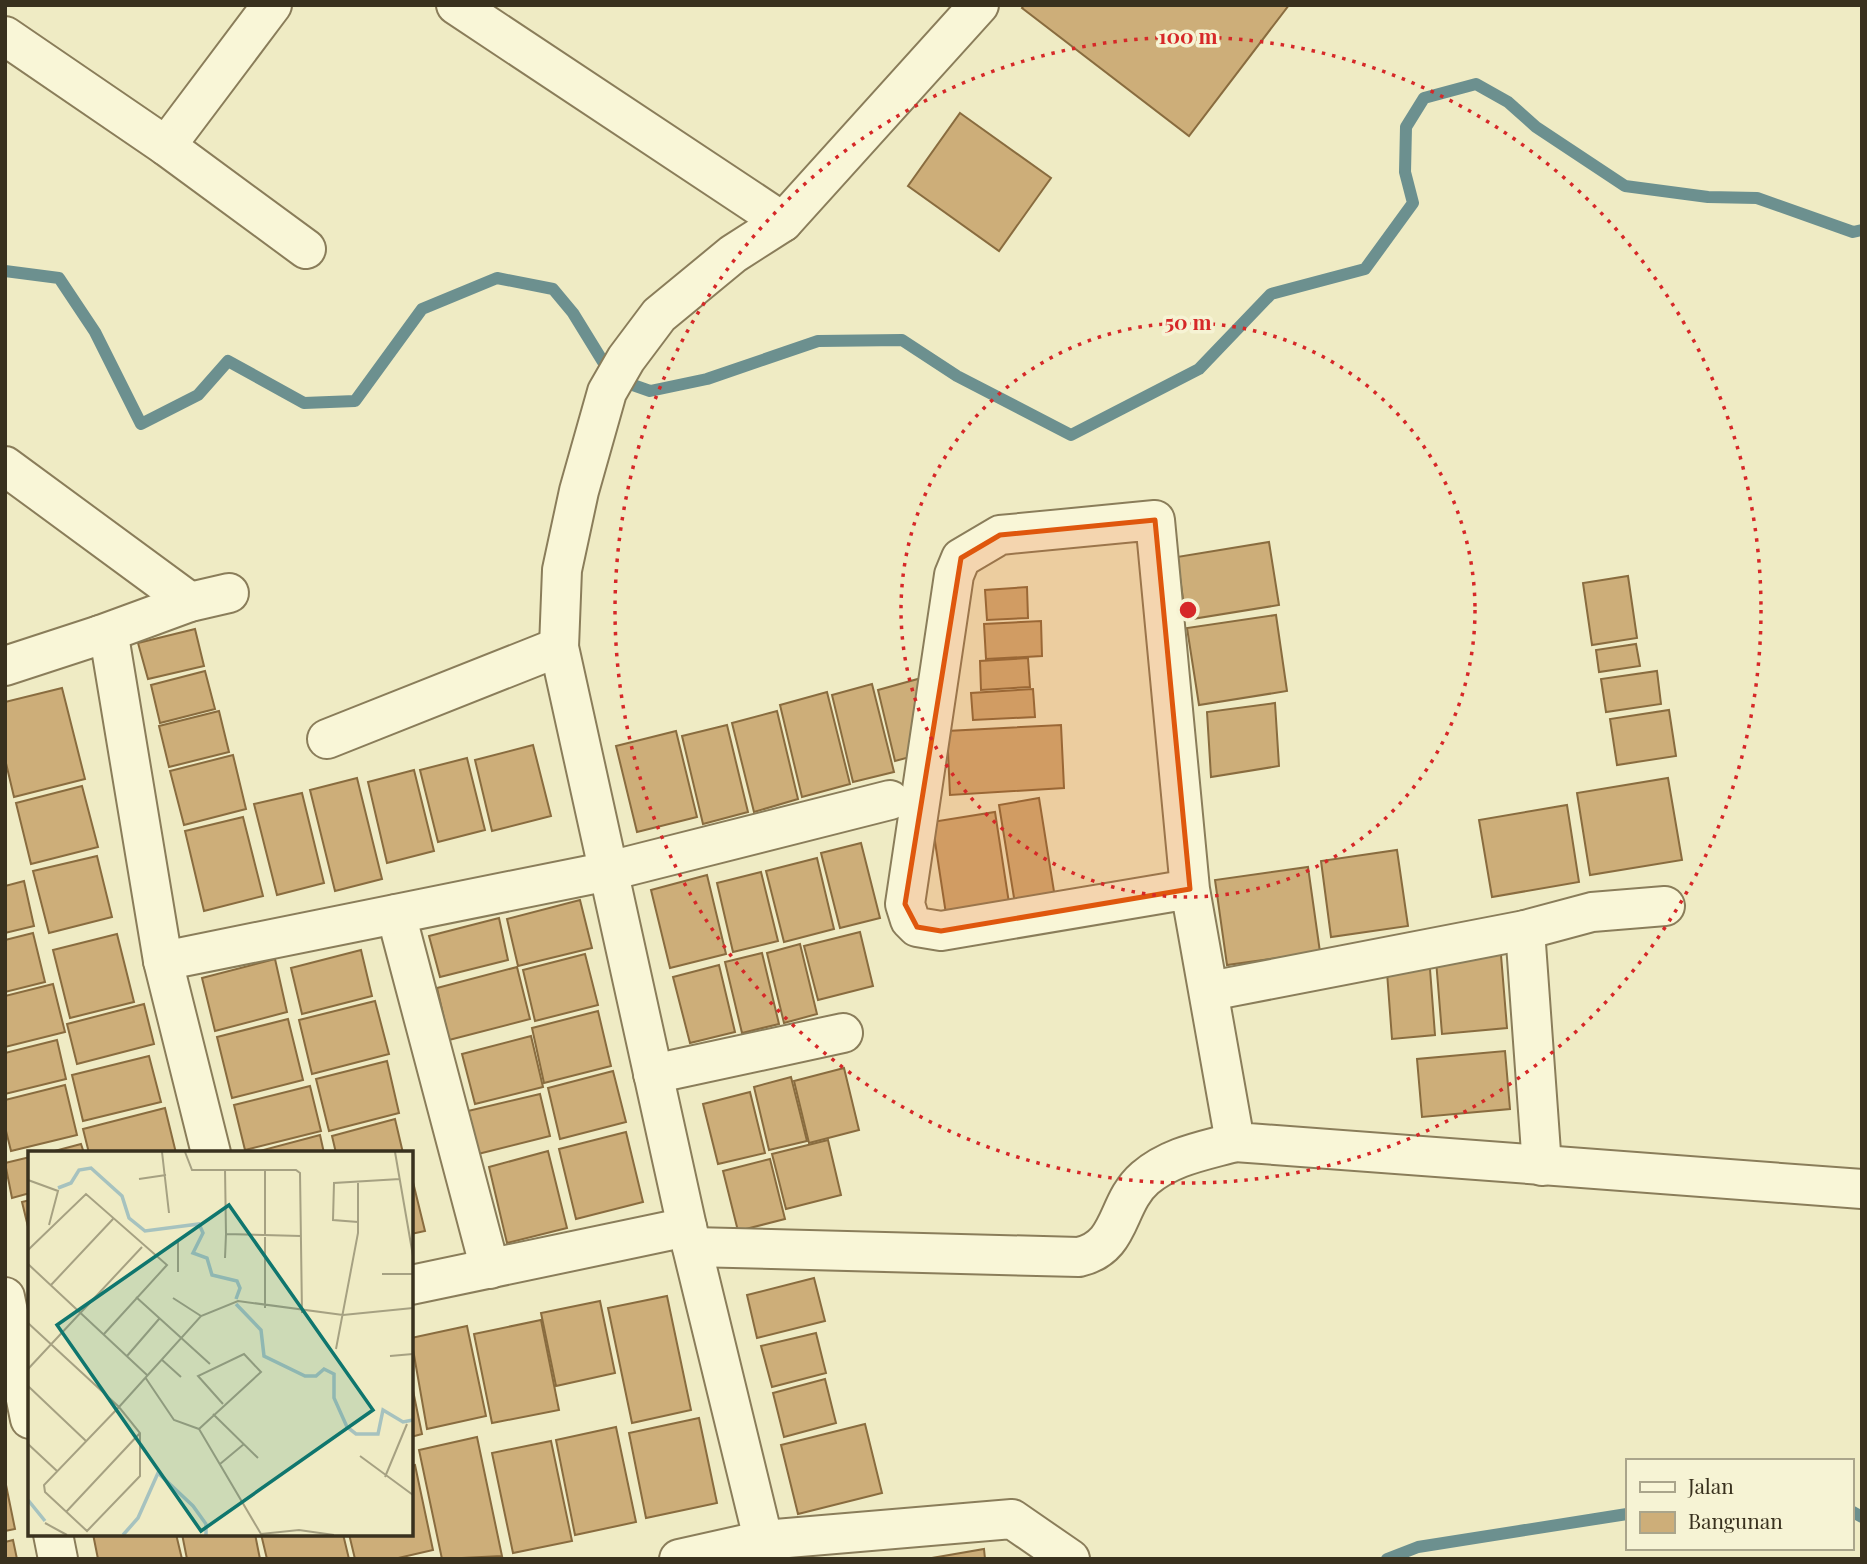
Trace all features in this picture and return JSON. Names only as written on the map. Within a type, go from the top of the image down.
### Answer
[{"type":"street","points":[[166,146],[272,5]]},
{"type":"street","points":[[456,5],[783,222]]},
{"type":"street","points":[[766,1549],[689,1237],[559,646],[562,570],[579,491],[607,392],[626,359],[659,315],[733,254],[783,222],[966,10]]},
{"type":"street","points":[[5,36],[166,146],[306,250]]},
{"type":"street","points":[[5,466],[190,602]]},
{"type":"street","points":[[1190,889],[941,931],[917,928],[910,919],[905,904],[954,575],[961,558],[972,550],[1000,536],[1155,520],[1190,889],[1235,1142]]},
{"type":"street","points":[[5,666],[190,602],[229,593]]},
{"type":"street","points":[[100,635],[111,648],[117,672],[163,961],[210,1151]]},
{"type":"street","points":[[327,739],[559,646]]},
{"type":"street","points":[[163,961],[609,871],[890,800]]},
{"type":"street","points":[[1210,991],[1525,930],[1592,912],[1665,906]]},
{"type":"street","points":[[396,914],[490,1269]]},
{"type":"street","points":[[1525,930],[1542,1166]]},
{"type":"street","points":[[653,1074],[843,1033]]},
{"type":"street","points":[[413,1285],[490,1269],[689,1237],[1079,1257],[1096,1253],[1111,1237],[1125,1205],[1143,1179],[1169,1160],[1235,1142],[1862,1189]]},
{"type":"street","points":[[5,1297],[28,1411]]},
{"type":"street","points":[[1012,1519],[1021,1559]]},
{"type":"street","points":[[679,1559],[1012,1519],[1070,1559]]},
{"type":"street","points":[[53,1536],[58,1559]]},
{"type":"highlighted area","points":[[1155,520],[1190,889],[941,931],[917,927],[905,904],[961,558],[1000,535]]},
{"type":"building","points":[[1024,5],[1289,5],[1189,136],[1022,8]]},
{"type":"building","points":[[960,113],[1051,178],[999,251],[908,186]]},
{"type":"building","points":[[1269,542],[1279,605],[1186,620],[1177,557]]},
{"type":"building","points":[[1628,576],[1637,638],[1592,645],[1583,583]]},
{"type":"building","points":[[1027,587],[1028,618],[987,620],[985,590]]},
{"type":"building","points":[[1276,615],[1287,691],[1199,705],[1187,628]]},
{"type":"building","points":[[1041,621],[1042,656],[986,659],[984,624]]},
{"type":"building","points":[[195,629],[204,666],[148,679],[138,643]]},
{"type":"building","points":[[1636,644],[1640,666],[1599,672],[1596,650]]},
{"type":"building","points":[[1028,658],[1030,687],[981,690],[980,661]]},
{"type":"building","points":[[205,671],[215,709],[160,723],[151,685]]},
{"type":"building","points":[[1657,671],[1661,704],[1606,712],[1601,679]]},
{"type":"building","points":[[925,677],[910,757],[895,761],[878,690]]},
{"type":"building","points":[[872,684],[894,772],[853,782],[832,695]]},
{"type":"building","points":[[62,688],[85,779],[14,797],[5,759],[5,702]]},
{"type":"building","points":[[1033,689],[1035,717],[973,720],[971,693]]},
{"type":"building","points":[[827,692],[850,784],[802,797],[780,705]]},
{"type":"building","points":[[1275,703],[1279,766],[1211,777],[1207,712]]},
{"type":"building","points":[[1669,710],[1676,756],[1617,765],[1610,719]]},
{"type":"building","points":[[219,711],[229,752],[169,767],[159,726]]},
{"type":"building","points":[[777,711],[798,799],[754,812],[732,723]]},
{"type":"building","points":[[727,725],[748,812],[703,824],[682,736]]},
{"type":"building","points":[[1061,725],[1064,788],[950,795],[947,731]]},
{"type":"building","points":[[676,731],[697,817],[637,832],[616,746]]},
{"type":"building","points":[[533,745],[551,816],[492,831],[475,760]]},
{"type":"building","points":[[233,755],[246,809],[184,825],[170,771]]},
{"type":"building","points":[[467,758],[485,830],[438,842],[420,770]]},
{"type":"building","points":[[414,770],[434,851],[387,863],[368,782]]},
{"type":"building","points":[[357,778],[382,879],[335,891],[310,790]]},
{"type":"building","points":[[1668,778],[1682,860],[1590,875],[1577,793]]},
{"type":"building","points":[[82,786],[98,847],[31,864],[16,803]]},
{"type":"building","points":[[302,793],[324,883],[277,895],[254,804]]},
{"type":"building","points":[[1039,798],[1056,904],[1016,910],[999,805]]},
{"type":"building","points":[[1567,805],[1579,882],[1492,897],[1479,820]]},
{"type":"building","points":[[995,812],[1009,903],[946,914],[932,822]]},
{"type":"building","points":[[243,817],[263,896],[204,911],[185,831]]},
{"type":"building","points":[[861,843],[880,918],[840,928],[821,853]]},
{"type":"building","points":[[1397,850],[1408,926],[1331,937],[1321,861]]},
{"type":"building","points":[[97,856],[112,917],[49,933],[33,871]]},
{"type":"building","points":[[817,858],[834,929],[784,942],[766,871]]},
{"type":"building","points":[[1308,867],[1320,952],[1227,965],[1215,880]]},
{"type":"building","points":[[761,872],[778,941],[733,952],[717,883]]},
{"type":"building","points":[[707,875],[726,954],[670,968],[651,890]]},
{"type":"building","points":[[24,881],[34,926],[5,933],[5,886]]},
{"type":"building","points":[[580,900],[592,948],[518,966],[507,919]]},
{"type":"building","points":[[499,918],[508,960],[440,977],[429,936]]},
{"type":"building","points":[[860,932],[873,986],[818,1000],[804,946]]},
{"type":"building","points":[[33,933],[45,982],[5,992],[5,940]]},
{"type":"building","points":[[117,934],[134,1002],[70,1018],[53,950]]},
{"type":"building","points":[[1500,943],[1507,1028],[1442,1034],[1435,948]]},
{"type":"building","points":[[800,944],[817,1014],[784,1023],[767,953]]},
{"type":"building","points":[[361,950],[372,996],[302,1014],[291,968]]},
{"type":"building","points":[[762,953],[779,1024],[742,1033],[725,962]]},
{"type":"building","points":[[585,954],[598,1005],[535,1021],[523,970]]},
{"type":"building","points":[[1429,956],[1435,1035],[1392,1039],[1386,959]]},
{"type":"building","points":[[275,959],[287,1012],[215,1031],[202,978]]},
{"type":"building","points":[[719,965],[735,1032],[690,1043],[673,977]]},
{"type":"building","points":[[517,967],[530,1019],[449,1040],[437,988]]},
{"type":"building","points":[[53,984],[65,1032],[5,1047],[5,996]]},
{"type":"building","points":[[375,1001],[389,1054],[312,1074],[299,1020]]},
{"type":"building","points":[[144,1004],[154,1044],[77,1064],[67,1024]]},
{"type":"building","points":[[598,1011],[611,1066],[544,1083],[532,1028]]},
{"type":"building","points":[[288,1019],[303,1080],[232,1098],[217,1037]]},
{"type":"building","points":[[531,1036],[543,1087],[475,1104],[462,1054]]},
{"type":"building","points":[[57,1040],[66,1079],[5,1094],[5,1053]]},
{"type":"building","points":[[1505,1051],[1510,1109],[1422,1117],[1417,1059]]},
{"type":"building","points":[[149,1056],[161,1102],[83,1121],[72,1075]]},
{"type":"building","points":[[387,1061],[399,1113],[329,1131],[316,1079]]},
{"type":"building","points":[[844,1068],[859,1130],[809,1143],[794,1081]]},
{"type":"building","points":[[613,1071],[626,1122],[560,1139],[548,1088]]},
{"type":"building","points":[[791,1077],[807,1141],[769,1150],[754,1087]]},
{"type":"building","points":[[65,1085],[77,1135],[11,1151],[5,1127],[5,1100]]},
{"type":"building","points":[[310,1086],[321,1131],[245,1150],[234,1105]]},
{"type":"building","points":[[750,1092],[765,1153],[718,1164],[703,1104]]},
{"type":"building","points":[[540,1094],[550,1136],[478,1154],[468,1111]]},
{"type":"building","points":[[165,1108],[176,1151],[88,1151],[83,1129]]},
{"type":"building","points":[[395,1119],[403,1151],[336,1151],[332,1136]]},
{"type":"building","points":[[626,1132],[643,1202],[576,1219],[559,1149]]},
{"type":"building","points":[[320,1135],[324,1151],[260,1151]]},
{"type":"building","points":[[828,1140],[841,1195],[786,1209],[772,1154]]},
{"type":"building","points":[[81,1144],[83,1151],[55,1151]]},
{"type":"building","points":[[548,1151],[567,1228],[507,1243],[489,1167]]},
{"type":"building","points":[[28,1157],[28,1194],[12,1198],[5,1163]]},
{"type":"building","points":[[770,1159],[785,1219],[738,1231],[723,1171]]},
{"type":"building","points":[[413,1182],[425,1231],[413,1234]]},
{"type":"building","points":[[28,1200],[28,1227],[22,1202]]},
{"type":"building","points":[[814,1278],[825,1321],[757,1338],[747,1295]]},
{"type":"building","points":[[667,1296],[691,1410],[632,1423],[608,1308]]},
{"type":"building","points":[[600,1301],[615,1373],[556,1386],[541,1313]]},
{"type":"building","points":[[541,1320],[559,1410],[492,1423],[474,1334]]},
{"type":"building","points":[[467,1326],[486,1416],[427,1429],[413,1338]]},
{"type":"building","points":[[816,1333],[826,1373],[772,1387],[761,1346]]},
{"type":"building","points":[[825,1379],[836,1423],[784,1437],[773,1393]]},
{"type":"building","points":[[413,1391],[422,1434],[413,1436]]},
{"type":"building","points":[[699,1418],[717,1503],[646,1518],[629,1433]]},
{"type":"building","points":[[865,1424],[882,1493],[798,1514],[781,1445]]},
{"type":"building","points":[[616,1427],[636,1522],[575,1535],[556,1440]]},
{"type":"building","points":[[477,1437],[502,1556],[442,1559],[419,1450]]},
{"type":"building","points":[[551,1441],[572,1541],[513,1553],[492,1453]]},
{"type":"building","points":[[413,1466],[433,1550],[394,1559],[355,1559],[349,1536],[413,1536]]},
{"type":"building","points":[[5,1480],[15,1529],[5,1531]]},
{"type":"building","points":[[93,1536],[176,1536],[182,1559],[98,1559]]},
{"type":"building","points":[[182,1536],[255,1536],[260,1559],[187,1559]]},
{"type":"building","points":[[261,1536],[343,1536],[349,1559],[267,1559]]},
{"type":"building","points":[[13,1540],[17,1559],[5,1559],[5,1542]]},
{"type":"building","points":[[984,1549],[985,1559],[926,1559]]},
{"type":"waterway","points":[[5,271],[59,278],[95,332],[141,424],[198,395],[228,361],[304,403],[355,401],[422,309],[497,278],[553,289],[573,313],[613,378],[650,391],[707,379],[818,341],[902,340],[957,376],[1071,435],[1199,369],[1271,294],[1365,269],[1413,203],[1405,172],[1406,127],[1424,98],[1476,84],[1508,102],[1536,127],[1625,186],[1708,197],[1757,198],[1853,232],[1862,230]]},
{"type":"waterway","points":[[1853,1512],[1862,1517]]},
{"type":"waterway","points":[[1387,1559],[1418,1547],[1626,1514]]}]
